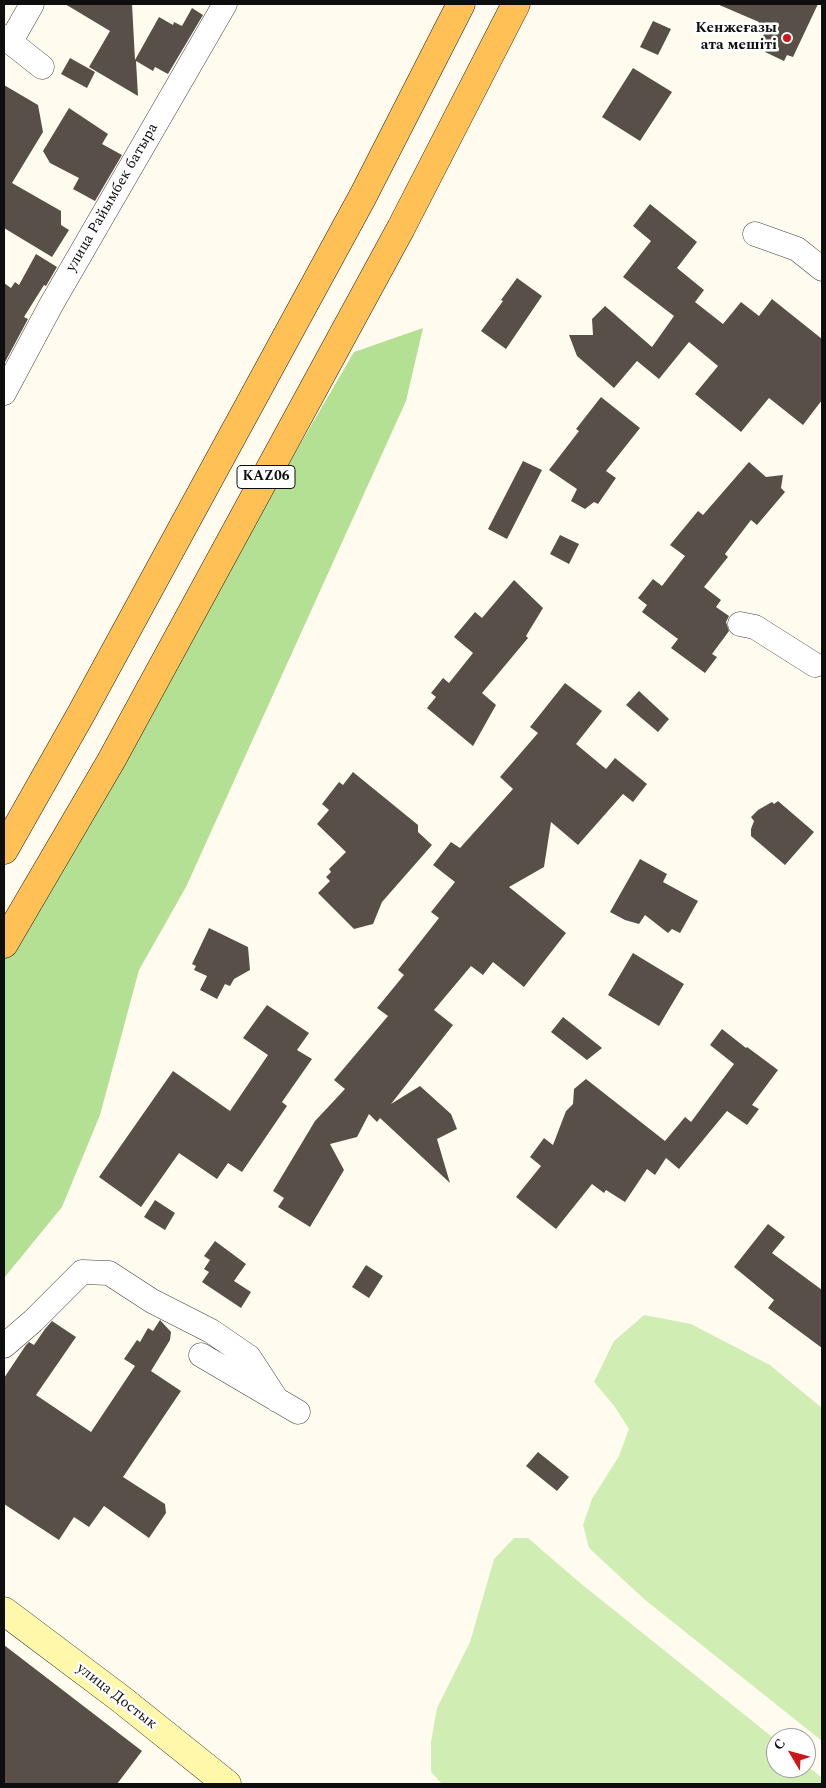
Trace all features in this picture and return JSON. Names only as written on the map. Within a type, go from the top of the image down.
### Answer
[{"type":"highway","name":"KАZ06","points":[[4,850],[86,705],[358,205],[461,4]]},
{"type":"highway","name":"KАZ06","points":[[4,944],[111,761],[397,237],[516,4]]},
{"type":"main road","name":"улица Достык","points":[[4,1611],[121,1699],[227,1784]]},
{"type":"street","points":[[32,4],[7,39],[42,66]]},
{"type":"street","name":"улица Райымбек батыра","points":[[4,393],[51,305],[225,4]]},
{"type":"street","points":[[754,234],[797,249],[822,269]]},
{"type":"street","points":[[740,624],[754,628],[815,665]]},
{"type":"street","points":[[4,1346],[34,1321],[82,1272],[109,1273],[152,1301],[211,1331],[249,1358],[277,1400]]},
{"type":"street","points":[[201,1355],[298,1412]]},
{"type":"green space","points":[[423,328],[406,401],[186,887],[139,970],[100,1115],[62,1207],[4,1278],[4,952],[354,352]]},
{"type":"green space","points":[[644,1315],[691,1324],[770,1365],[822,1408],[822,1741],[816,1736],[816,1728],[806,1728],[644,1599],[589,1548],[583,1525],[592,1499],[619,1456],[629,1429],[615,1407],[594,1382],[614,1341]]},
{"type":"green space","points":[[514,1538],[528,1538],[579,1582],[766,1732],[766,1778],[816,1778],[816,1773],[822,1778],[822,1784],[442,1784],[431,1772],[431,1742],[437,1708],[470,1642],[494,1559]]},
{"type":"building","points":[[65,4],[132,4],[135,60],[159,17],[173,25],[174,22],[182,26],[192,8],[203,15],[168,74],[155,67],[153,71],[136,61],[138,96],[89,67],[110,31]]},
{"type":"building","name":"Кенжеғазы ата мешіті","points":[[717,4],[818,4],[793,57],[787,55],[784,61],[765,52],[767,47],[759,44],[765,32],[757,29],[759,22]]},
{"type":"building","points":[[653,21],[671,29],[658,55],[640,47]]},
{"type":"building","points":[[70,58],[95,72],[87,88],[61,74]]},
{"type":"building","points":[[633,68],[672,92],[640,141],[602,117]]},
{"type":"building","points":[[4,85],[38,105],[43,132],[12,183],[61,211],[61,225],[69,230],[52,257],[4,228]]},
{"type":"building","points":[[69,108],[108,134],[102,144],[122,155],[95,201],[73,189],[79,178],[50,163],[43,151]]},
{"type":"building","points":[[650,204],[697,242],[677,268],[704,290],[695,302],[723,324],[741,302],[759,316],[772,299],[822,339],[822,400],[803,425],[769,398],[741,432],[695,394],[718,366],[689,342],[659,379],[637,361],[614,388],[577,356],[569,335],[593,335],[592,319],[605,306],[652,347],[674,316],[623,277],[651,241],[633,226]]},
{"type":"building","points":[[36,254],[57,267],[24,317],[28,319],[4,364],[4,283],[11,288],[15,282],[19,285]]},
{"type":"building","points":[[517,278],[542,296],[506,349],[481,331]]},
{"type":"building","points":[[601,397],[640,428],[606,471],[616,478],[598,504],[594,502],[585,509],[571,501],[577,489],[549,470],[579,431],[576,429]]},
{"type":"building","points":[[523,461],[542,470],[507,539],[488,529]]},
{"type":"building","points":[[749,462],[766,477],[783,475],[781,488],[785,492],[757,525],[751,520],[725,554],[728,557],[704,587],[721,600],[716,607],[729,616],[726,622],[729,631],[712,654],[717,657],[705,673],[671,648],[678,639],[642,612],[647,605],[638,598],[653,579],[662,586],[685,556],[670,545],[698,511],[703,515]]},
{"type":"building","points":[[560,535],[579,544],[569,564],[550,554]]},
{"type":"building","points":[[514,580],[543,608],[526,636],[528,638],[482,693],[496,705],[473,746],[427,708],[436,697],[431,693],[443,678],[449,683],[473,653],[454,637],[475,612],[482,618]]},
{"type":"building","points":[[565,683],[602,711],[576,744],[606,769],[615,758],[647,784],[633,802],[623,794],[578,845],[551,822],[544,867],[509,887],[566,933],[524,987],[493,962],[483,975],[471,966],[434,1010],[453,1025],[391,1104],[420,1086],[451,1114],[457,1129],[437,1139],[450,1183],[380,1118],[377,1122],[369,1114],[357,1137],[330,1144],[344,1170],[310,1227],[278,1207],[284,1198],[273,1191],[315,1121],[345,1089],[334,1080],[388,1016],[377,1008],[404,975],[398,970],[439,918],[431,912],[455,882],[433,865],[451,842],[460,848],[513,789],[500,777],[538,733],[530,727]]},
{"type":"building","points":[[639,691],[669,719],[658,732],[626,705]]},
{"type":"building","points":[[353,772],[418,825],[418,832],[432,845],[382,902],[373,924],[354,929],[318,893],[330,881],[326,877],[331,872],[329,869],[346,852],[317,824],[329,810],[322,804],[339,782],[343,785]]},
{"type":"building","points":[[778,801],[814,832],[785,865],[751,836],[754,821],[751,817],[758,810],[772,802],[774,804]]},
{"type":"building","points":[[640,859],[667,874],[663,882],[698,901],[680,933],[672,929],[668,933],[645,915],[639,924],[625,920],[610,912]]},
{"type":"building","points":[[209,928],[248,947],[250,970],[234,979],[230,986],[225,984],[217,999],[200,990],[207,976],[194,970],[196,966],[192,964]]},
{"type":"building","points":[[633,953],[684,984],[659,1026],[608,995]]},
{"type":"building","points":[[267,1005],[309,1033],[297,1050],[312,1059],[282,1102],[287,1106],[242,1172],[228,1163],[217,1179],[179,1153],[141,1207],[99,1177],[173,1071],[230,1111],[268,1055],[243,1038]]},
{"type":"building","points":[[563,1017],[602,1048],[587,1060],[551,1032]]},
{"type":"building","points":[[722,1029],[778,1070],[752,1105],[759,1109],[747,1125],[727,1111],[679,1169],[666,1158],[655,1175],[647,1169],[625,1202],[606,1190],[604,1193],[592,1184],[556,1229],[516,1197],[541,1166],[530,1157],[544,1138],[553,1145],[566,1111],[573,1104],[574,1089],[586,1079],[665,1141],[685,1117],[691,1122],[734,1064],[710,1045]]},
{"type":"building","points":[[155,1200],[175,1213],[165,1230],[144,1217]]},
{"type":"building","points":[[768,1224],[785,1237],[772,1253],[822,1290],[822,1348],[768,1308],[774,1300],[734,1267]]},
{"type":"building","points":[[215,1241],[246,1264],[234,1281],[251,1292],[241,1308],[202,1282],[209,1272],[204,1269],[210,1260],[204,1256]]},
{"type":"building","points":[[366,1265],[383,1276],[369,1298],[352,1287]]},
{"type":"building","points":[[160,1320],[171,1332],[170,1340],[151,1371],[181,1391],[123,1477],[165,1504],[166,1513],[149,1538],[104,1506],[89,1527],[74,1517],[59,1540],[4,1504],[4,1378],[26,1345],[29,1342],[34,1345],[52,1321],[76,1337],[36,1395],[91,1432],[135,1366],[124,1359],[137,1340],[140,1342],[148,1328],[153,1331]]},
{"type":"building","points":[[538,1452],[569,1477],[557,1491],[526,1466]]},
{"type":"building","points":[[4,1645],[142,1751],[117,1784],[4,1784]]},
{"type":"place","name":"Кенжеғазы ата мешіті","points":[[787,38]]}]
